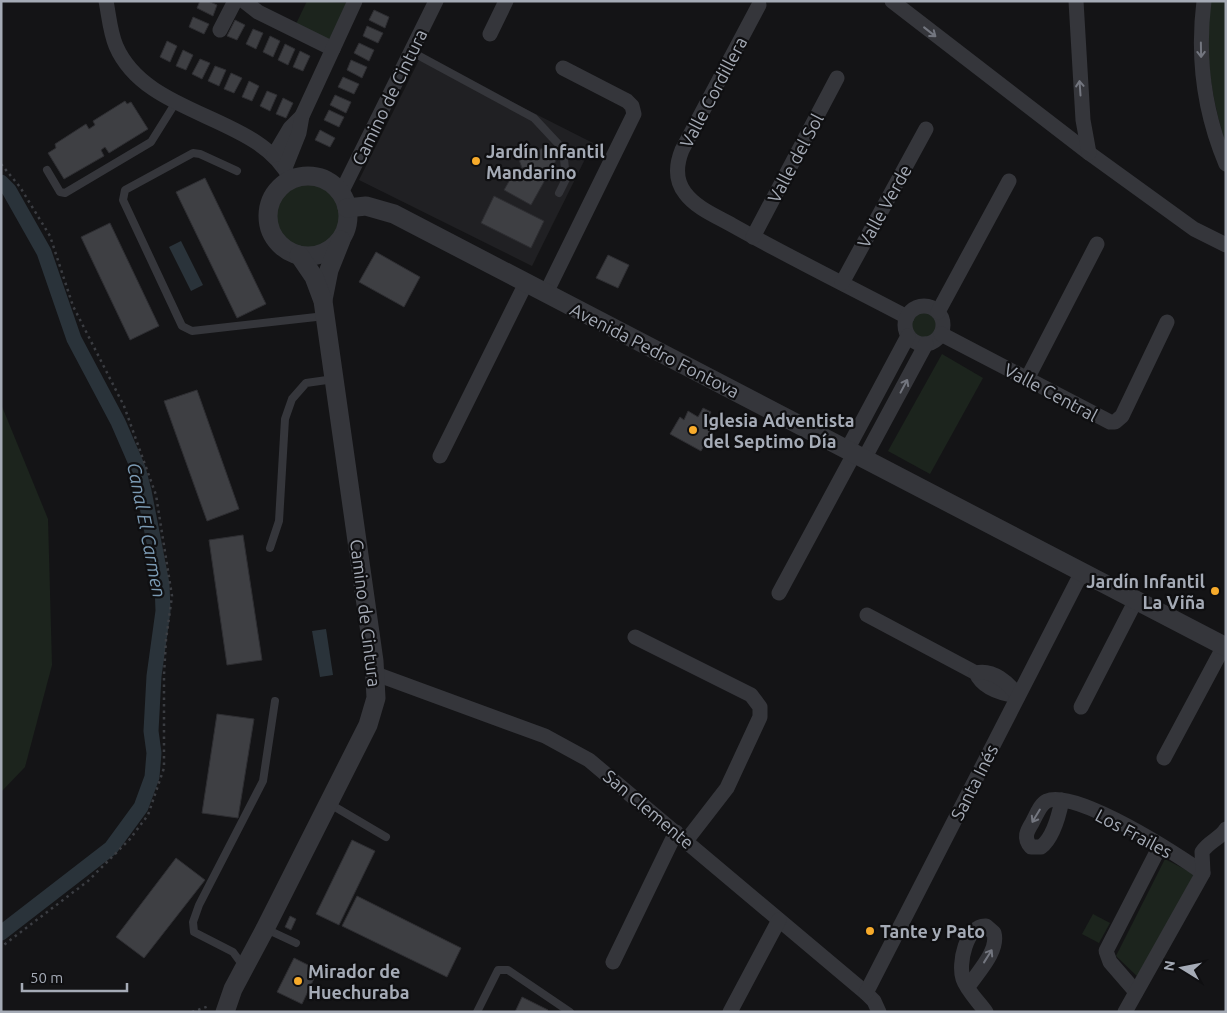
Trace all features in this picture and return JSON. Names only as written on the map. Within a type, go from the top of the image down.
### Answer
[{"type":"street","points":[[106,1],[115,45],[122,57],[147,84],[176,102],[260,144],[274,155],[288,174],[314,176],[334,185],[344,200],[347,225],[341,240],[334,247],[317,255],[299,255],[285,249],[275,239],[268,218],[273,196],[288,174],[302,116],[356,1]]},
{"type":"street","points":[[220,30],[235,1]]},
{"type":"street","points":[[244,1],[258,12],[333,49]]},
{"type":"street","name":"Camino de Cintura","points":[[344,200],[436,1]]},
{"type":"street","points":[[490,34],[506,1]]},
{"type":"street","points":[[892,1],[1067,136],[1194,230],[1222,241]]},
{"type":"street","points":[[1076,1],[1084,126],[1090,153]]},
{"type":"street","points":[[1204,1],[1201,54],[1204,90],[1213,129],[1226,164]]},
{"type":"street","name":"Valle Cordillera","points":[[753,237],[695,203],[685,193],[678,181],[677,167],[682,150],[759,5]]},
{"type":"street","points":[[546,293],[634,114],[632,106],[627,101],[563,68]]},
{"type":"street","name":"Valle del Sol","points":[[753,237],[837,78]]},
{"type":"street","points":[[274,155],[290,128],[302,116]]},
{"type":"street","points":[[1067,136],[1072,127],[1084,126]]},
{"type":"street","name":"Valle Verde","points":[[842,283],[926,129]]},
{"type":"street","points":[[938,312],[1009,181]]},
{"type":"street","name":"Avenida Pedro Fontova","points":[[344,200],[385,210],[1225,646]]},
{"type":"street","points":[[753,237],[907,317]]},
{"type":"street","name":"Camino de Cintura","points":[[324,308],[330,270],[341,240]]},
{"type":"street","points":[[1027,379],[1097,244]]},
{"type":"street","name":"Camino de Cintura","points":[[226,1012],[233,988],[329,803],[370,718],[376,698],[376,674],[324,308],[314,277],[299,255]]},
{"type":"street","points":[[440,456],[526,283]]},
{"type":"street","points":[[924,306],[938,312],[943,322],[941,334],[936,340],[926,344],[916,343],[908,336],[905,327],[907,317],[914,309],[924,306]]},
{"type":"street","name":"Valle Central","points":[[941,334],[1106,421],[1115,422],[1122,416],[1167,322]]},
{"type":"street","points":[[855,454],[908,336]]},
{"type":"street","points":[[779,592],[855,454],[926,344]]},
{"type":"street","name":"Santa Inés","points":[[866,993],[1082,572]]},
{"type":"street","points":[[1082,707],[1136,600]]},
{"type":"street","points":[[867,614],[976,673],[988,673],[999,678],[1018,696]]},
{"type":"street","points":[[613,962],[681,837],[727,788],[760,717],[760,707],[751,695],[635,637]]},
{"type":"street","points":[[1164,758],[1225,646]]},
{"type":"street","name":"San Clemente","points":[[376,674],[561,744],[599,768],[866,993],[874,1001],[879,1012]]},
{"type":"street","name":"Los Frailes","points":[[1062,800],[1112,818],[1203,872]]},
{"type":"street","points":[[1126,1012],[1203,872],[1202,852],[1212,840],[1224,834],[1226,829]]},
{"type":"street","points":[[1136,992],[1110,962],[1106,951],[1160,846]]},
{"type":"street","points":[[730,1012],[779,920]]},
{"type":"street","points":[[968,987],[986,1012]]},
{"type":"lane","points":[[412,52],[534,118],[563,149],[566,179],[559,193]]},
{"type":"lane","points":[[47,170],[60,192],[65,193],[151,142],[176,102]]},
{"type":"lane","points":[[237,171],[200,154],[193,153],[125,190],[123,194],[123,200],[182,326],[192,331],[324,308]]},
{"type":"lane","points":[[270,548],[279,521],[285,419],[292,399],[306,383],[334,379]]},
{"type":"lane","points":[[245,968],[233,952],[194,932],[193,922],[199,905],[263,781],[275,701]]},
{"type":"lane","points":[[329,803],[386,837]]},
{"type":"lane","points":[[265,929],[296,943]]},
{"type":"lane","points":[[477,1012],[498,970],[508,970],[570,1012]]},
{"type":"path","points":[[1,164],[20,187],[50,236],[73,306],[124,406],[156,495],[172,596],[165,666],[164,768],[148,815],[130,839],[88,881],[1,947]]},
{"type":"shaded area","points":[[307,1],[349,3],[331,41],[296,24]]},
{"type":"shaded area","points":[[1210,1],[1226,1],[1226,144],[1216,109],[1210,74],[1208,19]]},
{"type":"shaded area","name":"Jardín Infantil Mandarino","points":[[421,56],[593,143],[532,266],[359,180]]},
{"type":"shaded area","points":[[308,182],[321,185],[332,192],[339,203],[342,216],[339,229],[332,240],[321,247],[308,250],[295,247],[284,240],[277,229],[274,216],[277,203],[284,192],[295,185]]},
{"type":"shaded area","points":[[181,241],[203,285],[191,291],[169,247]]},
{"type":"shaded area","points":[[925,311],[935,315],[939,325],[935,335],[925,339],[915,335],[911,325],[915,315]]},
{"type":"shaded area","points":[[942,354],[983,378],[930,474],[888,451]]},
{"type":"shaded area","points":[[1,404],[48,519],[52,665],[25,767],[1,792]]},
{"type":"shaded area","points":[[326,629],[333,675],[320,677],[312,631]]},
{"type":"shaded area","points":[[1165,859],[1194,874],[1140,979],[1116,956]]},
{"type":"shaded area","points":[[1093,914],[1110,923],[1099,943],[1082,934]]},
{"type":"building","points":[[200,1],[208,1],[217,5],[213,16],[197,8]]},
{"type":"building","points":[[374,10],[389,17],[385,28],[369,20]]},
{"type":"building","points":[[193,17],[209,24],[204,34],[189,27]]},
{"type":"building","points":[[235,20],[245,25],[237,40],[227,36]]},
{"type":"building","points":[[367,26],[383,33],[378,43],[363,36]]},
{"type":"building","points":[[253,29],[263,33],[256,49],[246,44]]},
{"type":"building","points":[[270,36],[280,41],[273,57],[263,52]]},
{"type":"building","points":[[167,41],[177,46],[170,62],[160,57]]},
{"type":"building","points":[[359,43],[374,50],[369,61],[354,53]]},
{"type":"building","points":[[285,44],[295,49],[288,65],[278,60]]},
{"type":"building","points":[[183,50],[193,55],[186,70],[176,66]]},
{"type":"building","points":[[300,51],[310,56],[303,71],[293,67]]},
{"type":"building","points":[[200,59],[210,63],[202,79],[192,74]]},
{"type":"building","points":[[351,60],[367,67],[362,78],[347,70]]},
{"type":"building","points":[[215,66],[226,70],[219,86],[208,81]]},
{"type":"building","points":[[231,73],[242,78],[234,93],[224,89]]},
{"type":"building","points":[[343,77],[359,84],[354,94],[338,87]]},
{"type":"building","points":[[249,81],[259,86],[252,101],[242,97]]},
{"type":"building","points":[[267,91],[277,95],[270,111],[260,106]]},
{"type":"building","points":[[335,95],[351,102],[346,113],[330,105]]},
{"type":"building","points":[[283,98],[293,103],[286,118],[276,114]]},
{"type":"building","points":[[125,101],[127,104],[131,102],[148,129],[109,153],[105,147],[101,150],[104,156],[64,179],[48,153],[56,148],[55,144],[86,124],[89,129],[95,125],[93,121]]},
{"type":"building","points":[[329,110],[344,117],[339,127],[324,120]]},
{"type":"building","points":[[320,130],[335,138],[330,147],[315,140]]},
{"type":"building","points":[[543,148],[545,154],[553,151],[559,155],[531,205],[504,190],[512,176],[520,181],[528,167],[522,168],[518,157]]},
{"type":"building","points":[[205,178],[266,304],[237,318],[176,192]]},
{"type":"building","points":[[494,196],[544,221],[531,248],[481,223]]},
{"type":"building","points":[[110,223],[159,326],[130,340],[81,237]]},
{"type":"building","points":[[376,252],[420,277],[404,307],[359,282]]},
{"type":"building","points":[[608,255],[629,265],[618,288],[596,278]]},
{"type":"building","points":[[197,390],[239,509],[207,521],[164,401]]},
{"type":"building","name":"Iglesia Adventista del Septimo Día","points":[[703,408],[711,412],[706,421],[715,427],[701,451],[670,434],[680,417],[684,420],[688,411],[698,417]]},
{"type":"building","points":[[243,535],[262,660],[227,665],[209,540]]},
{"type":"building","points":[[217,714],[254,719],[238,818],[202,813]]},
{"type":"building","points":[[352,840],[375,851],[339,925],[316,914]]},
{"type":"building","points":[[176,858],[205,880],[144,958],[116,937]]},
{"type":"building","points":[[357,896],[461,948],[447,977],[342,926]]},
{"type":"building","points":[[290,916],[296,919],[291,930],[285,927]]},
{"type":"building","name":"Mirador de Huechuraba","points":[[294,958],[318,970],[302,1004],[277,992]]},
{"type":"building","points":[[522,997],[548,1010],[547,1012],[515,1012]]},
{"type":"waterway","name":"Canal El Carmen","points":[[1,182],[9,190],[44,252],[74,339],[118,422],[138,468],[162,584],[163,611],[154,676],[151,731],[154,753],[152,777],[141,807],[111,848],[1,933]]},
{"type":"place","name":"Jardín Infantil Mandarino","points":[[476,161]]},
{"type":"place","name":"Iglesia Adventista del Septimo Día","points":[[693,430]]},
{"type":"place","name":"Jardín Infantil La Viña","points":[[1215,591]]},
{"type":"place","name":"Tante y Pato","points":[[870,931]]},
{"type":"place","name":"Mirador de Huechuraba","points":[[298,981]]}]
